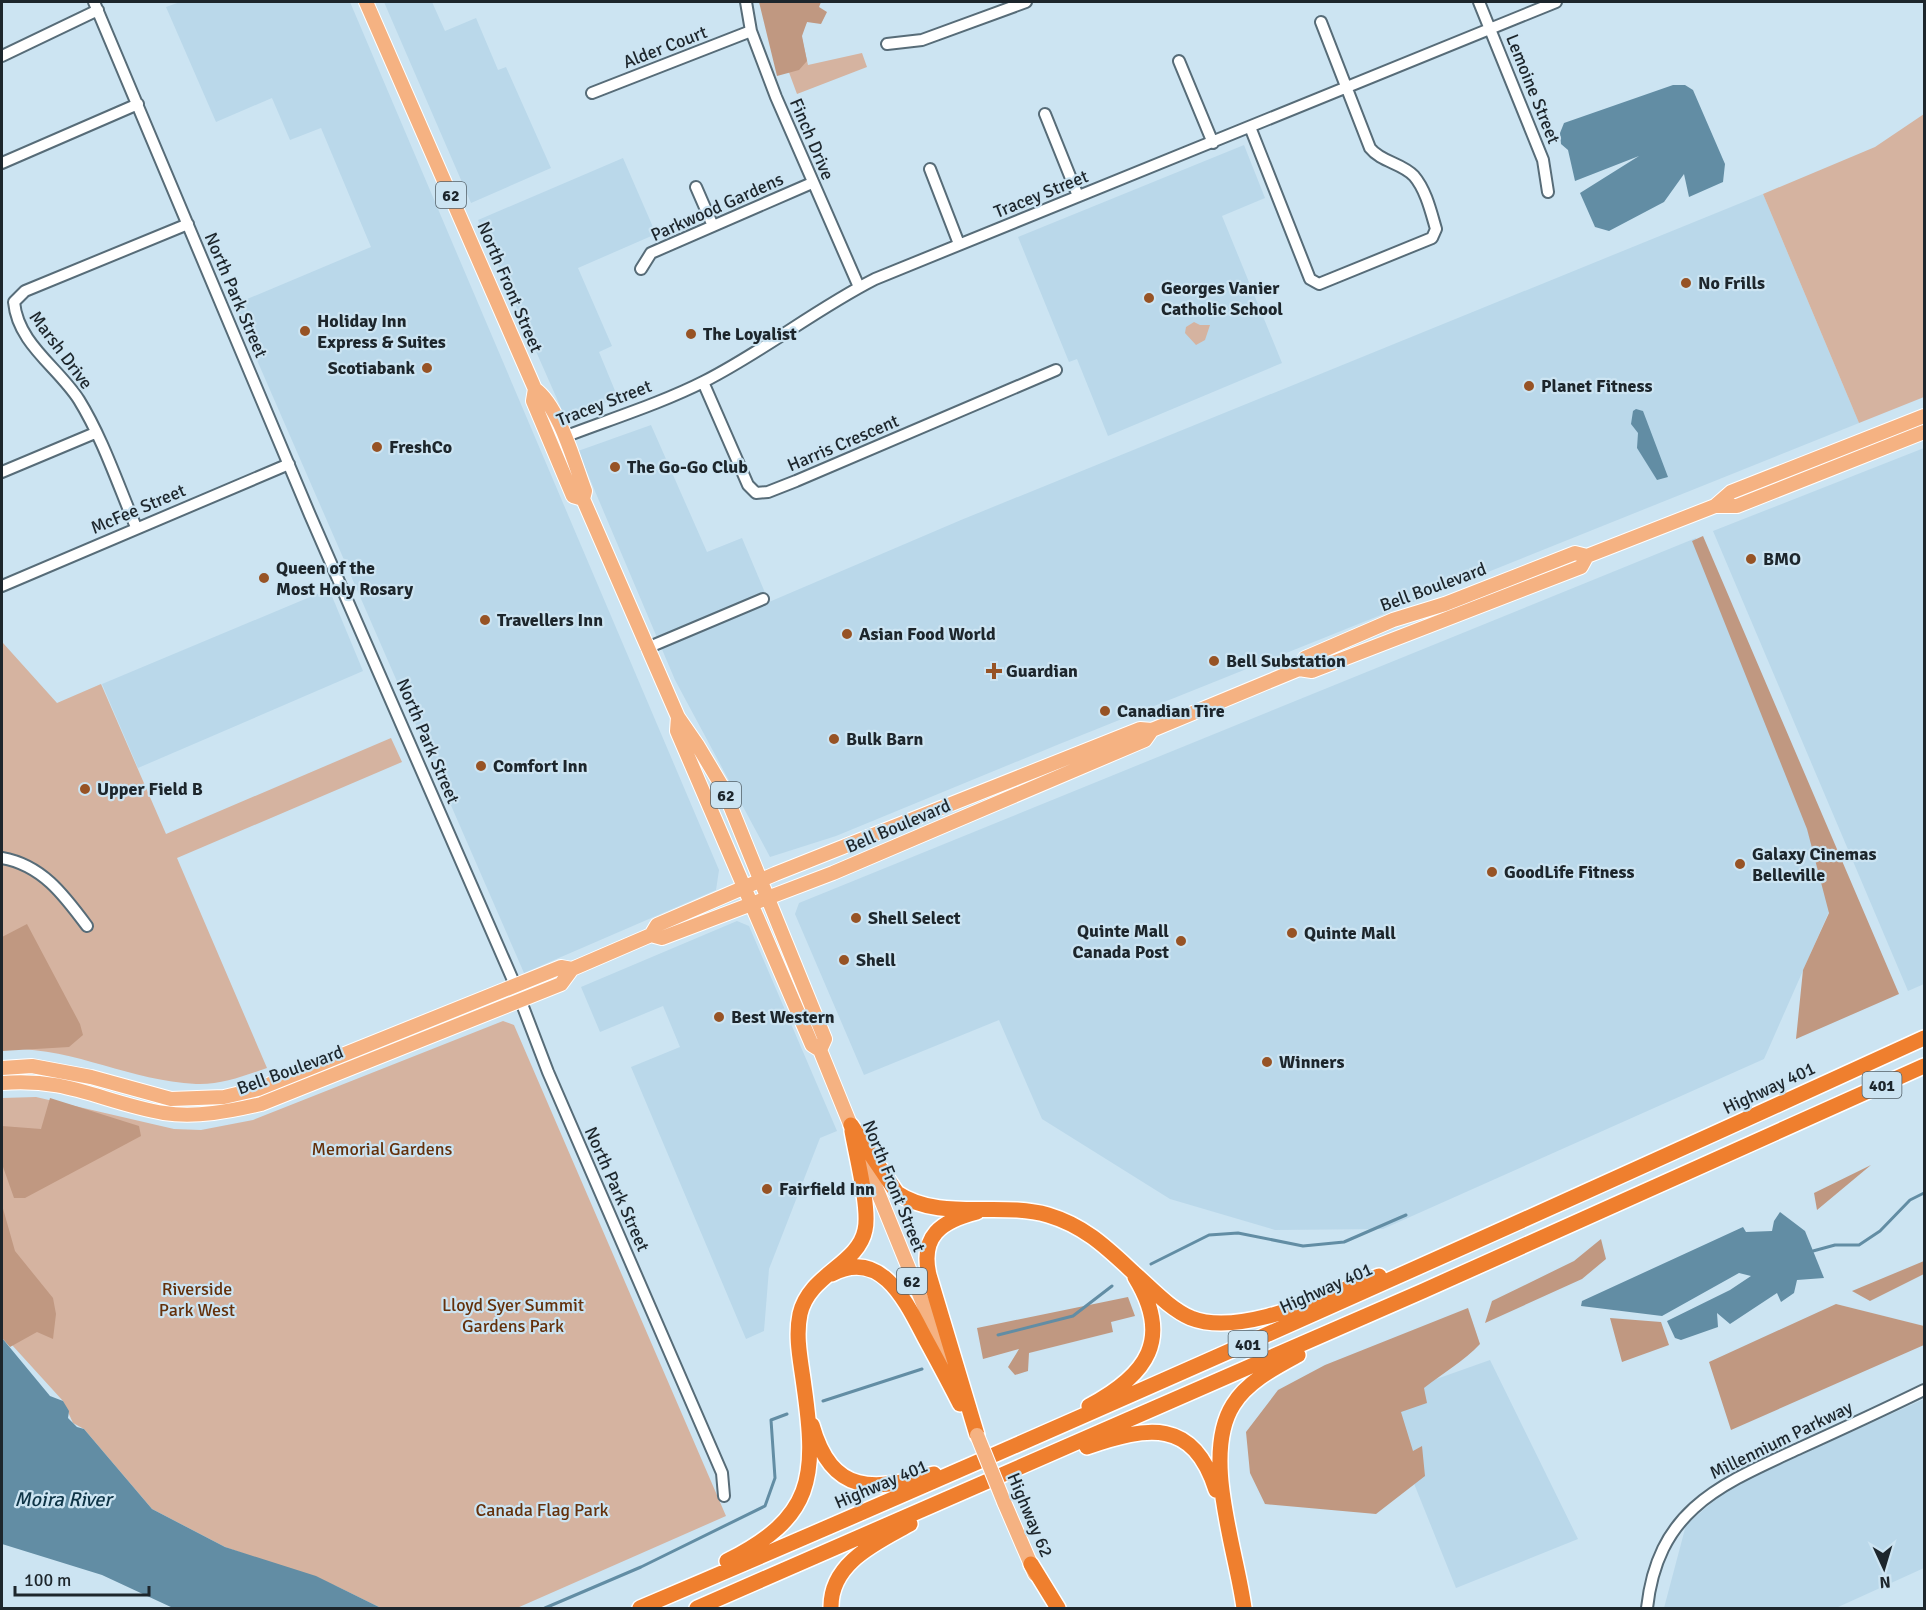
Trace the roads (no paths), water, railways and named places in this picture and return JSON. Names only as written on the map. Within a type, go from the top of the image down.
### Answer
[{"type":"highway","name":"Highway 401","points":[[640,1608],[998,1456],[1482,1240],[1924,1038]]},
{"type":"highway","name":"401","points":[[697,1608],[1423,1291],[1924,1066]]},
{"type":"highway","points":[[851,1125],[897,1192],[908,1200],[933,1207],[1000,1208],[1043,1214],[1073,1224],[1100,1240],[1128,1267],[1189,1317],[1216,1324],[1232,1324],[1266,1316],[1482,1240]]},
{"type":"highway","points":[[636,1608],[764,1541],[786,1521],[802,1496],[809,1473],[806,1399],[798,1324],[803,1304],[814,1285],[858,1246],[866,1228],[851,1125]]},
{"type":"highway","points":[[977,1435],[929,1275],[926,1254],[932,1236],[949,1221],[1000,1208]]},
{"type":"highway","points":[[1013,1448],[1101,1399],[1144,1364],[1153,1344],[1152,1317],[1143,1293],[1128,1267]]},
{"type":"highway","points":[[814,1285],[837,1272],[853,1268],[872,1271],[898,1289],[977,1435]]},
{"type":"highway","points":[[1244,1608],[1230,1539],[1219,1453],[1225,1422],[1237,1399],[1257,1380],[1285,1362],[1423,1291]]},
{"type":"highway","points":[[806,1399],[817,1440],[827,1461],[834,1470],[854,1483],[876,1486],[891,1485],[998,1456]]},
{"type":"highway","points":[[981,1484],[1121,1436],[1143,1431],[1165,1432],[1189,1443],[1205,1462],[1230,1539]]},
{"type":"highway","points":[[831,1608],[835,1585],[855,1558],[964,1491]]},
{"type":"highway","points":[[1031,1564],[1058,1608]]},
{"type":"main road","name":"North Front Street","points":[[366,2],[535,389],[533,401],[557,439],[573,496],[583,500],[678,717],[717,776],[762,880],[825,1039],[820,1050]]},
{"type":"main road","name":"Bell Boulevard","points":[[2,1083],[31,1080],[57,1084],[166,1113],[194,1114],[261,1104],[561,984],[572,969],[651,934],[657,925],[744,887],[1140,729],[1152,730],[1299,669],[1305,657],[1383,624],[1445,604],[1575,553],[1587,556],[1715,506],[1731,492],[1924,416]]},
{"type":"main road","name":"Bell Boulevard","points":[[1715,506],[1737,506],[1924,432]]},
{"type":"main road","name":"North Front Street","points":[[678,717],[677,731],[812,1045],[820,1050],[977,1435]]},
{"type":"main road","name":"Bell Boulevard","points":[[651,934],[662,938],[769,898],[1145,740],[1152,730]]},
{"type":"main road","name":"Bell Boulevard","points":[[2,1068],[32,1066],[91,1077],[171,1099],[224,1097],[258,1089],[561,967],[572,969]]},
{"type":"main road","name":"Highway 62","points":[[977,1435],[1050,1608]]},
{"type":"street","name":"Finch Drive","points":[[746,2],[751,31],[813,183],[859,287]]},
{"type":"street","points":[[887,44],[922,40],[1026,2]]},
{"type":"street","name":"Lemoine Street","points":[[1479,2],[1544,160],[1548,192]]},
{"type":"street","name":"Tracey Street","points":[[557,439],[703,382],[859,287],[959,244],[1556,2]]},
{"type":"street","points":[[2,57],[96,6]]},
{"type":"street","name":"North Park Street","points":[[96,6],[289,464],[516,987],[548,1072],[722,1473],[724,1496]]},
{"type":"street","points":[[1251,127],[1310,279],[1319,284],[1431,238],[1436,229],[1428,201],[1413,175],[1376,156],[1370,148],[1321,22]]},
{"type":"street","name":"Alder Court","points":[[592,93],[751,31]]},
{"type":"street","points":[[1179,61],[1213,142]]},
{"type":"street","points":[[2,163],[138,104]]},
{"type":"street","points":[[1045,114],[1078,196]]},
{"type":"street","points":[[930,169],[959,244]]},
{"type":"street","name":"Parkwood Gardens","points":[[641,269],[651,253],[813,183]]},
{"type":"street","points":[[696,187],[713,226]]},
{"type":"street","name":"Marsh Drive","points":[[136,526],[79,399],[26,336],[16,318],[14,302],[25,291],[188,224]]},
{"type":"street","name":"Harris Crescent","points":[[703,382],[748,485],[756,493],[768,492],[796,482],[1056,370]]},
{"type":"street","points":[[2,472],[95,433]]},
{"type":"street","name":"McFee Street","points":[[2,586],[136,526],[289,464]]},
{"type":"street","points":[[647,648],[763,599]]},
{"type":"street","points":[[2,858],[31,867],[47,879],[87,926]]},
{"type":"street","name":"Millennium Parkway","points":[[1647,1608],[1653,1572],[1660,1555],[1679,1524],[1702,1499],[1748,1472],[1924,1390]]},
{"type":"water","points":[[1673,85],[1685,85],[1693,90],[1725,164],[1723,182],[1689,197],[1684,174],[1664,202],[1609,231],[1595,227],[1580,193],[1639,156],[1575,181],[1568,150],[1561,144],[1560,133],[1564,123]]},
{"type":"water","points":[[1636,409],[1643,411],[1668,477],[1657,480],[1637,448],[1638,433],[1631,424],[1633,411]]},
{"type":"water","points":[[1780,1212],[1805,1231],[1824,1278],[1797,1280],[1794,1293],[1781,1302],[1777,1293],[1730,1324],[1717,1313],[1718,1327],[1681,1340],[1675,1338],[1667,1321],[1730,1290],[1751,1276],[1739,1273],[1662,1316],[1581,1306],[1582,1301],[1743,1227],[1746,1232],[1772,1231],[1774,1221]]},
{"type":"water","name":"Moira River","points":[[2,1338],[50,1396],[63,1401],[69,1411],[68,1418],[77,1427],[84,1429],[152,1509],[225,1547],[316,1576],[381,1608],[173,1608],[102,1575],[2,1544]]},
{"type":"waterway","points":[[1813,1251],[1835,1245],[1859,1245],[1880,1231],[1910,1200],[1924,1193]]},
{"type":"waterway","points":[[1151,1264],[1209,1235],[1238,1233],[1303,1246],[1344,1242],[1406,1215]]},
{"type":"waterway","points":[[998,1335],[1073,1316],[1112,1286]]},
{"type":"waterway","points":[[823,1401],[922,1369]]},
{"type":"waterway","points":[[545,1608],[641,1567],[765,1506],[775,1478],[771,1420],[787,1414]]},
{"type":"place","name":"No Frills","points":[[1686,283]]},
{"type":"place","name":"Georges Vanier Catholic School","points":[[1149,298]]},
{"type":"place","name":"Holiday Inn Express & Suites","points":[[305,331]]},
{"type":"place","name":"The Loyalist","points":[[691,334]]},
{"type":"place","name":"Scotiabank","points":[[427,368]]},
{"type":"place","name":"Planet Fitness","points":[[1529,386]]},
{"type":"place","name":"FreshCo","points":[[377,447]]},
{"type":"place","name":"The Go-Go Club","points":[[615,467]]},
{"type":"place","name":"BMO","points":[[1751,559]]},
{"type":"place","name":"Queen of the Most Holy Rosary","points":[[264,578]]},
{"type":"place","name":"Travellers Inn","points":[[485,620]]},
{"type":"place","name":"Asian Food World","points":[[847,634]]},
{"type":"place","name":"Bell Substation","points":[[1214,661]]},
{"type":"place","name":"Guardian","points":[[994,671]]},
{"type":"place","name":"Canadian Tire","points":[[1105,711]]},
{"type":"place","name":"Bulk Barn","points":[[834,739]]},
{"type":"place","name":"Comfort Inn","points":[[481,766]]},
{"type":"place","name":"Upper Field B","points":[[85,789]]},
{"type":"place","name":"Galaxy Cinemas Belleville","points":[[1740,864]]},
{"type":"place","name":"GoodLife Fitness","points":[[1492,872]]},
{"type":"place","name":"Shell Select","points":[[856,918]]},
{"type":"place","name":"Quinte Mall","points":[[1292,933]]},
{"type":"place","name":"Quinte Mall Canada Post","points":[[1181,941]]},
{"type":"place","name":"Shell","points":[[844,960]]},
{"type":"place","name":"Best Western","points":[[719,1017]]},
{"type":"place","name":"Winners","points":[[1267,1062]]},
{"type":"place","name":"Fairfield Inn","points":[[767,1189]]},
{"type":"park label","name":"Memorial Gardens","points":[[382,1149]]},
{"type":"park label","name":"Riverside Park West","points":[[197,1299]]},
{"type":"park label","name":"Lloyd Syer Summit Gardens Park","points":[[513,1315]]},
{"type":"park label","name":"Canada Flag Park","points":[[542,1510]]}]
